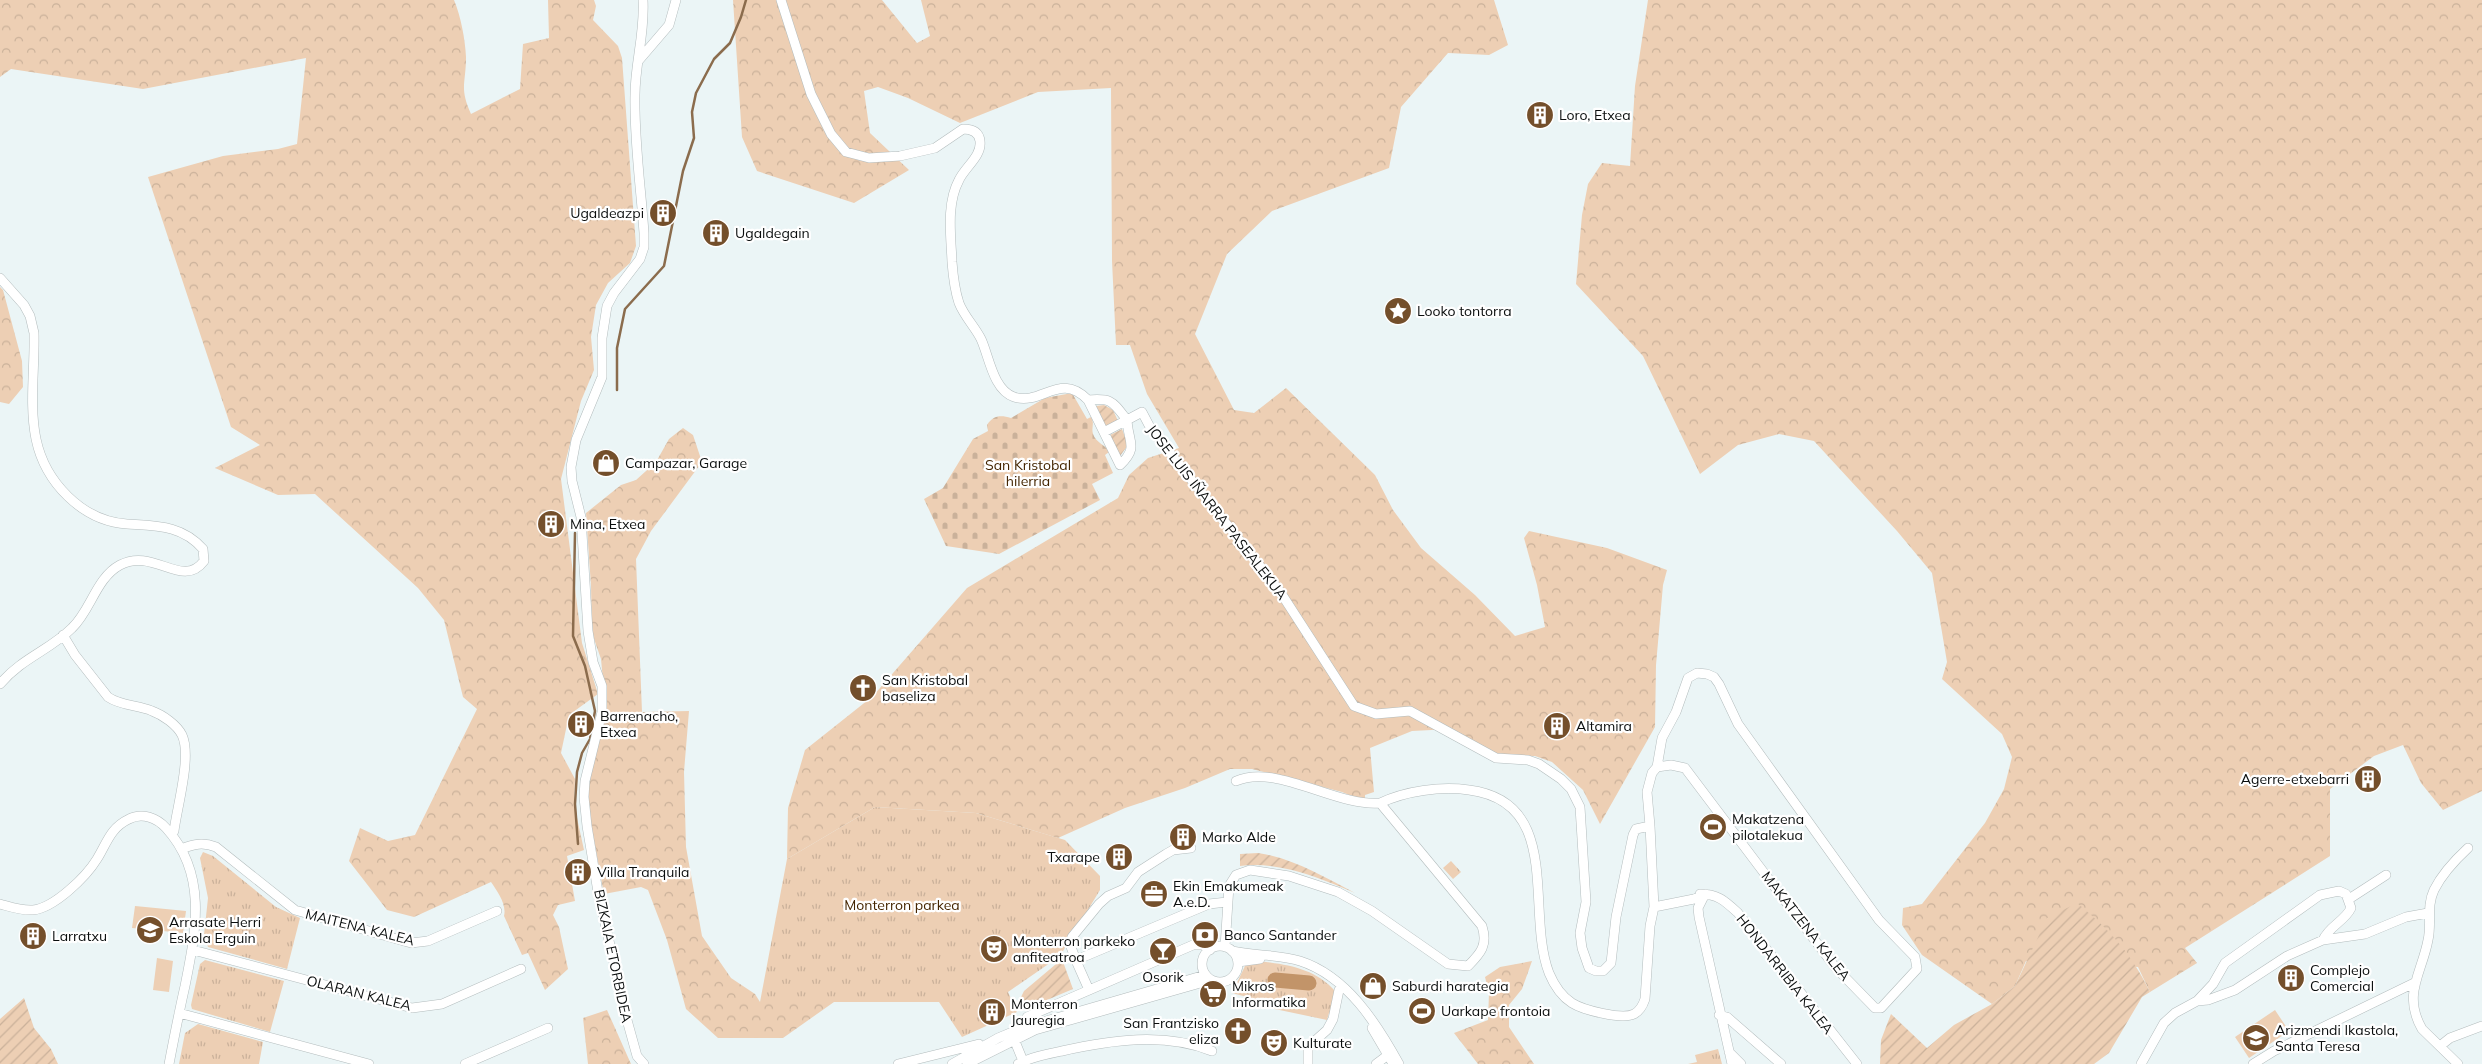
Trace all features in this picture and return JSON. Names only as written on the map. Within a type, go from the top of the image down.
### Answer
[{"type":"street","name":"BIZKAIA ETORBIDEA","points":[[643,0],[644,32],[634,115],[644,248],[640,259],[614,292],[607,306],[602,338],[602,377],[576,440],[572,481],[581,517],[588,631],[593,662],[602,686],[602,712],[585,781],[584,797],[587,826],[598,892],[625,1012],[634,1048],[637,1056],[644,1064]]},
{"type":"street","points":[[639,61],[669,25],[676,0]]},
{"type":"street","points":[[780,0],[811,94],[831,134],[846,152],[869,158],[900,156],[935,148],[963,129],[974,131],[978,134],[980,146],[977,154],[959,179],[952,198],[952,264],[960,306],[981,339],[999,383],[1011,395],[1024,398],[1064,387],[1080,391],[1088,400]]},
{"type":"street","points":[[0,278],[30,316],[35,349],[36,440],[43,460],[55,480],[72,502],[88,513],[118,523],[166,526],[182,531],[203,549],[204,560],[198,568],[185,573],[151,561],[138,560],[120,565],[104,579],[80,620],[63,635],[19,665],[0,684]]},
{"type":"street","name":"JOSE LUIS IÑARRA PASEALEKUA","points":[[1106,398],[1115,404],[1127,420],[1132,444],[1130,456],[1120,465],[1088,400],[1106,398]]},
{"type":"street","name":"JOSE LUIS IÑARRA PASEALEKUA","points":[[1127,420],[1142,412],[1151,429],[1279,590],[1354,706],[1376,714],[1410,711],[1496,758],[1528,760],[1539,764],[1549,769],[1571,788],[1580,807],[1586,902],[1581,919],[1582,948],[1585,962],[1596,971],[1603,971],[1611,963],[1616,917],[1633,835],[1636,829],[1650,826]]},
{"type":"street","points":[[1104,432],[1127,420]]},
{"type":"street","points":[[63,635],[82,665],[108,697],[114,701],[153,711],[168,720],[182,734],[184,749],[183,786],[172,834]]},
{"type":"street","name":"MAKATZENA KALEA","points":[[1650,826],[1647,792],[1652,773],[1657,767],[1662,738],[1676,712],[1688,678],[1697,674],[1707,674],[1714,677],[1724,690],[1738,724],[1880,920],[1915,957],[1917,969],[1915,973],[1881,1008],[1875,1008],[1835,967],[1685,768],[1671,765],[1657,767]]},
{"type":"street","points":[[1236,781],[1257,776],[1295,783],[1364,804],[1380,803],[1393,797],[1422,792],[1462,789],[1488,793],[1501,799],[1522,820],[1533,846],[1544,953],[1549,972],[1562,995],[1581,1008],[1627,1016],[1635,1014],[1642,1007],[1646,999],[1650,926],[1654,907],[1650,826]]},
{"type":"street","points":[[1380,803],[1482,926],[1485,937],[1482,952],[1468,966],[1448,964],[1372,911],[1317,884],[1289,876],[1250,870],[1236,875],[1229,886],[1227,902],[1229,949],[1238,962],[1235,974],[1227,986],[1208,977],[1202,964],[1206,954],[1217,947],[1229,949],[1301,961],[1328,975],[1351,996],[1377,1026],[1399,1064]]},
{"type":"street","points":[[0,904],[31,911],[47,906],[89,870],[116,827],[131,818],[153,818],[161,823],[172,834],[191,868],[196,892],[196,922],[192,950],[168,1064]]},
{"type":"street","name":"MAITENA KALEA","points":[[181,849],[200,843],[216,847],[295,910],[411,943],[428,941],[497,911]]},
{"type":"street","points":[[1089,990],[1071,947],[1072,937],[1099,904],[1126,888],[1138,872],[1173,850],[1191,848]]},
{"type":"street","points":[[2458,1064],[2422,1029],[2414,1007],[2414,982],[2428,941],[2428,913],[2435,888],[2468,848]]},
{"type":"street","points":[[2349,899],[2386,875]]},
{"type":"street","points":[[2141,1064],[2165,1022],[2175,1013],[2197,1001],[2213,984],[2225,963],[2304,906],[2330,891],[2339,891],[2346,894],[2351,908],[2348,915],[2326,932],[2323,940]]},
{"type":"street","points":[[1654,907],[1686,900],[1691,896],[1706,894]]},
{"type":"street","points":[[1706,894],[1698,908],[1719,1015],[1732,1064]]},
{"type":"street","name":"HONDARRIBIA KALEA","points":[[1706,894],[1722,898],[1738,913],[1857,1064]]},
{"type":"street","points":[[1686,900],[1698,908]]},
{"type":"street","points":[[1077,963],[1081,958],[1208,904],[1227,902]]},
{"type":"street","points":[[2197,1001],[2208,1000],[2235,990],[2287,956],[2323,940],[2365,934],[2406,917],[2428,913]]},
{"type":"street","points":[[1022,1028],[1027,1017],[1193,945],[1203,945],[1210,950]]},
{"type":"street","name":"OLARAN KALEA","points":[[192,950],[412,1008],[442,1004],[521,968]]},
{"type":"street","points":[[1238,962],[1259,959],[1301,966],[1318,973],[1339,990],[1374,1031],[1393,1064]]},
{"type":"street","points":[[898,1064],[973,1046],[1022,1028],[1208,977]]},
{"type":"street","points":[[967,1064],[1035,1030],[1208,977]]},
{"type":"street","points":[[2253,1064],[2274,1051],[2414,982]]},
{"type":"street","points":[[1308,1064],[1308,1047],[1327,1030],[1333,1019],[1339,990]]},
{"type":"street","points":[[179,1013],[369,1064]]},
{"type":"street","points":[[1719,1015],[1727,1017],[1781,1064]]},
{"type":"street","points":[[2440,1046],[2450,1038],[2482,1026]]},
{"type":"street","points":[[465,1064],[548,1028]]},
{"type":"street","points":[[952,1064],[998,1038]]},
{"type":"street","points":[[1014,1039],[1020,1063],[1116,1041],[1166,1040],[1194,1044],[1212,1051]]},
{"type":"street","points":[[1728,1051],[1741,1064]]},
{"type":"street","points":[[1376,1064],[1388,1055]]},
{"type":"green space","points":[[0,0],[454,0],[464,36],[466,57],[464,91],[471,114],[520,89],[523,44],[549,38],[548,0],[594,0],[596,6],[593,20],[618,46],[622,58],[636,246],[630,263],[608,283],[596,305],[591,337],[594,370],[581,401],[561,479],[582,643],[598,694],[569,715],[561,753],[575,779],[574,804],[584,850],[567,856],[575,901],[558,905],[553,915],[559,927],[568,969],[545,990],[528,953],[522,955],[504,916],[503,902],[491,882],[414,917],[387,910],[349,861],[360,828],[388,841],[415,835],[477,709],[463,697],[444,620],[418,588],[315,494],[278,495],[215,468],[260,445],[231,427],[148,177],[223,156],[278,149],[297,144],[306,58],[143,89],[11,69],[0,77]]},
{"type":"green space","points":[[733,0],[882,0],[917,43],[930,36],[921,0],[1494,0],[1508,45],[1489,55],[1448,53],[1401,107],[1389,168],[1272,211],[1227,254],[1195,334],[1234,410],[1254,413],[1286,388],[1375,475],[1393,510],[1421,548],[1475,595],[1515,636],[1545,627],[1537,585],[1524,538],[1529,531],[1607,548],[1667,570],[1663,585],[1656,665],[1655,727],[1600,824],[1583,790],[1552,762],[1535,756],[1498,755],[1451,729],[1412,731],[1370,748],[1374,792],[1365,795],[1365,798],[1359,799],[1342,792],[1252,769],[1230,769],[1185,788],[1125,808],[1058,838],[976,813],[875,807],[787,859],[788,808],[805,750],[873,696],[967,588],[1118,498],[1129,475],[1148,458],[1179,448],[1147,394],[1130,345],[1116,345],[1112,261],[1111,88],[1038,92],[960,123],[908,98],[878,87],[864,91],[870,133],[909,170],[854,203],[757,171],[742,137]]},
{"type":"green space","points":[[1648,0],[2482,0],[2482,791],[2443,810],[2421,783],[2403,745],[2374,756],[2330,789],[2330,856],[2185,948],[2197,963],[2150,992],[2138,967],[2026,961],[2015,986],[1992,1004],[1922,955],[1902,925],[1903,908],[1922,904],[1985,823],[2004,789],[2012,757],[2002,734],[1942,679],[1947,662],[1932,573],[1897,531],[1814,441],[1779,434],[1738,445],[1700,474],[1643,356],[1576,284],[1582,215],[1588,184],[1602,163],[1630,166],[1635,86]]},
{"type":"green space","points":[[0,287],[3,290],[22,361],[23,387],[9,404],[0,402]]},
{"type":"green space","name":"San Kristobal hilerria","points":[[1072,393],[1087,419],[1091,417],[1094,437],[1109,452],[1105,455],[1113,473],[1092,484],[1100,500],[999,554],[946,546],[924,499],[943,488],[973,439],[988,431],[987,425],[995,418],[1004,416],[1011,418],[1045,398]]},
{"type":"green space","points":[[1104,405],[1113,410],[1118,421],[1105,427],[1096,406]]},
{"type":"green space","points":[[683,428],[693,435],[702,462],[651,531],[636,559],[642,712],[689,711],[684,772],[686,847],[702,936],[731,978],[755,994],[760,1002],[834,1002],[783,1038],[718,1038],[686,1009],[667,940],[648,890],[641,887],[604,894],[589,814],[589,784],[605,702],[601,659],[592,633],[586,513],[621,485],[636,480],[656,462],[669,439]]},
{"type":"green space","points":[[1122,429],[1128,445],[1120,456],[1110,435]]},
{"type":"green space","name":"Monterron parkea","points":[[875,807],[976,813],[1065,840],[1100,876],[1100,890],[1060,956],[1008,992],[1017,1012],[962,1037],[939,1002],[760,1002],[787,859]]},
{"type":"green space","points":[[203,852],[213,856],[276,907],[300,918],[287,969],[208,947],[204,935],[208,898],[200,858]]},
{"type":"green space","points":[[1258,853],[1284,859],[1355,893],[1284,868],[1255,865],[1240,866],[1240,854]]},
{"type":"green space","points":[[1451,861],[1461,872],[1453,879],[1443,868]]},
{"type":"green space","points":[[2077,903],[2119,943],[2135,965],[2150,992],[2142,997],[2109,1053],[2094,1064],[1880,1064],[1881,1040],[1891,1014],[1927,1048],[1954,1025],[1992,1004],[2015,986],[2047,918]]},
{"type":"green space","points":[[135,906],[186,911],[183,933],[132,928]]},
{"type":"green space","points":[[157,958],[173,961],[169,992],[153,990]]},
{"type":"green space","points":[[1062,959],[1073,989],[1028,1008],[1023,1006],[1021,997],[1024,991]]},
{"type":"green space","points":[[205,960],[284,981],[270,1032],[192,1009],[191,1005],[200,964]]},
{"type":"green space","points":[[1256,961],[1288,966],[1309,972],[1327,983],[1335,991],[1331,1013],[1329,1013],[1327,1020],[1261,1006],[1262,1001],[1232,993],[1245,966]]},
{"type":"green space","points":[[1532,961],[1522,989],[1509,1005],[1509,1027],[1534,1064],[1478,1064],[1454,1033],[1488,1020],[1489,993],[1485,977],[1500,967]]},
{"type":"green space","points":[[24,998],[34,1028],[51,1049],[58,1064],[0,1064],[0,1019]]},
{"type":"green space","points":[[607,1010],[631,1064],[588,1064],[583,1018]]},
{"type":"green space","points":[[2275,1010],[2289,1031],[2249,1058],[2235,1037]]},
{"type":"green space","points":[[198,1024],[263,1042],[259,1064],[179,1064],[185,1033]]},
{"type":"green space","points":[[1718,1049],[1722,1064],[1688,1064],[1697,1062],[1695,1055]]},
{"type":"waterway","points":[[617,390],[617,348],[625,309],[664,266],[683,171],[694,138],[692,112],[696,93],[714,59],[730,43],[746,0]]},
{"type":"waterway","points":[[575,533],[573,636],[585,666],[595,711],[590,739],[582,753],[577,772],[575,804],[578,844]]},
{"type":"waterway","points":[[1275,980],[1309,983]]},
{"type":"place","name":"Loro, Etxea","points":[[1540,115]]},
{"type":"place","name":"Ugaldeazpi","points":[[663,213]]},
{"type":"place","name":"Ugaldegain","points":[[716,233]]},
{"type":"place","name":"Looko tontorra","points":[[1398,311]]},
{"type":"place","name":"Campazar, Garage","points":[[606,463]]},
{"type":"place","name":"Mina, Etxea","points":[[551,524]]},
{"type":"place","name":"San Kristobal baseliza","points":[[863,688]]},
{"type":"place","name":"Barrenacho, Etxea","points":[[581,724]]},
{"type":"place","name":"Altamira","points":[[1557,726]]},
{"type":"place","name":"Agerre-etxebarri","points":[[2368,779]]},
{"type":"place","name":"Makatzena pilotalekua","points":[[1713,827]]},
{"type":"place","name":"Marko Alde","points":[[1183,837]]},
{"type":"place","name":"Txarape","points":[[1119,857]]},
{"type":"place","name":"Villa Tranquila","points":[[578,872]]},
{"type":"place","name":"Ekin Emakumeak A.e.D.","points":[[1154,894]]},
{"type":"place","name":"Arrasate Herri Eskola Erguin","points":[[150,930]]},
{"type":"place","name":"Banco Santander","points":[[1205,935]]},
{"type":"place","name":"Larratxu","points":[[33,936]]},
{"type":"place","name":"Monterron parkeko anfiteatroa","points":[[994,949]]},
{"type":"place","name":"Osorik","points":[[1163,951]]},
{"type":"place","name":"Complejo Comercial","points":[[2291,978]]},
{"type":"place","name":"Saburdi harategia","points":[[1373,986]]},
{"type":"place","name":"Mikros Informatika","points":[[1213,994]]},
{"type":"place","name":"Uarkape frontoia","points":[[1422,1011]]},
{"type":"place","name":"Monterron Jauregia","points":[[992,1012]]},
{"type":"place","name":"San Frantzisko eliza","points":[[1238,1031]]},
{"type":"place","name":"Arizmendi Ikastola, Santa Teresa","points":[[2256,1038]]},
{"type":"place","name":"Kulturate","points":[[1274,1043]]}]
